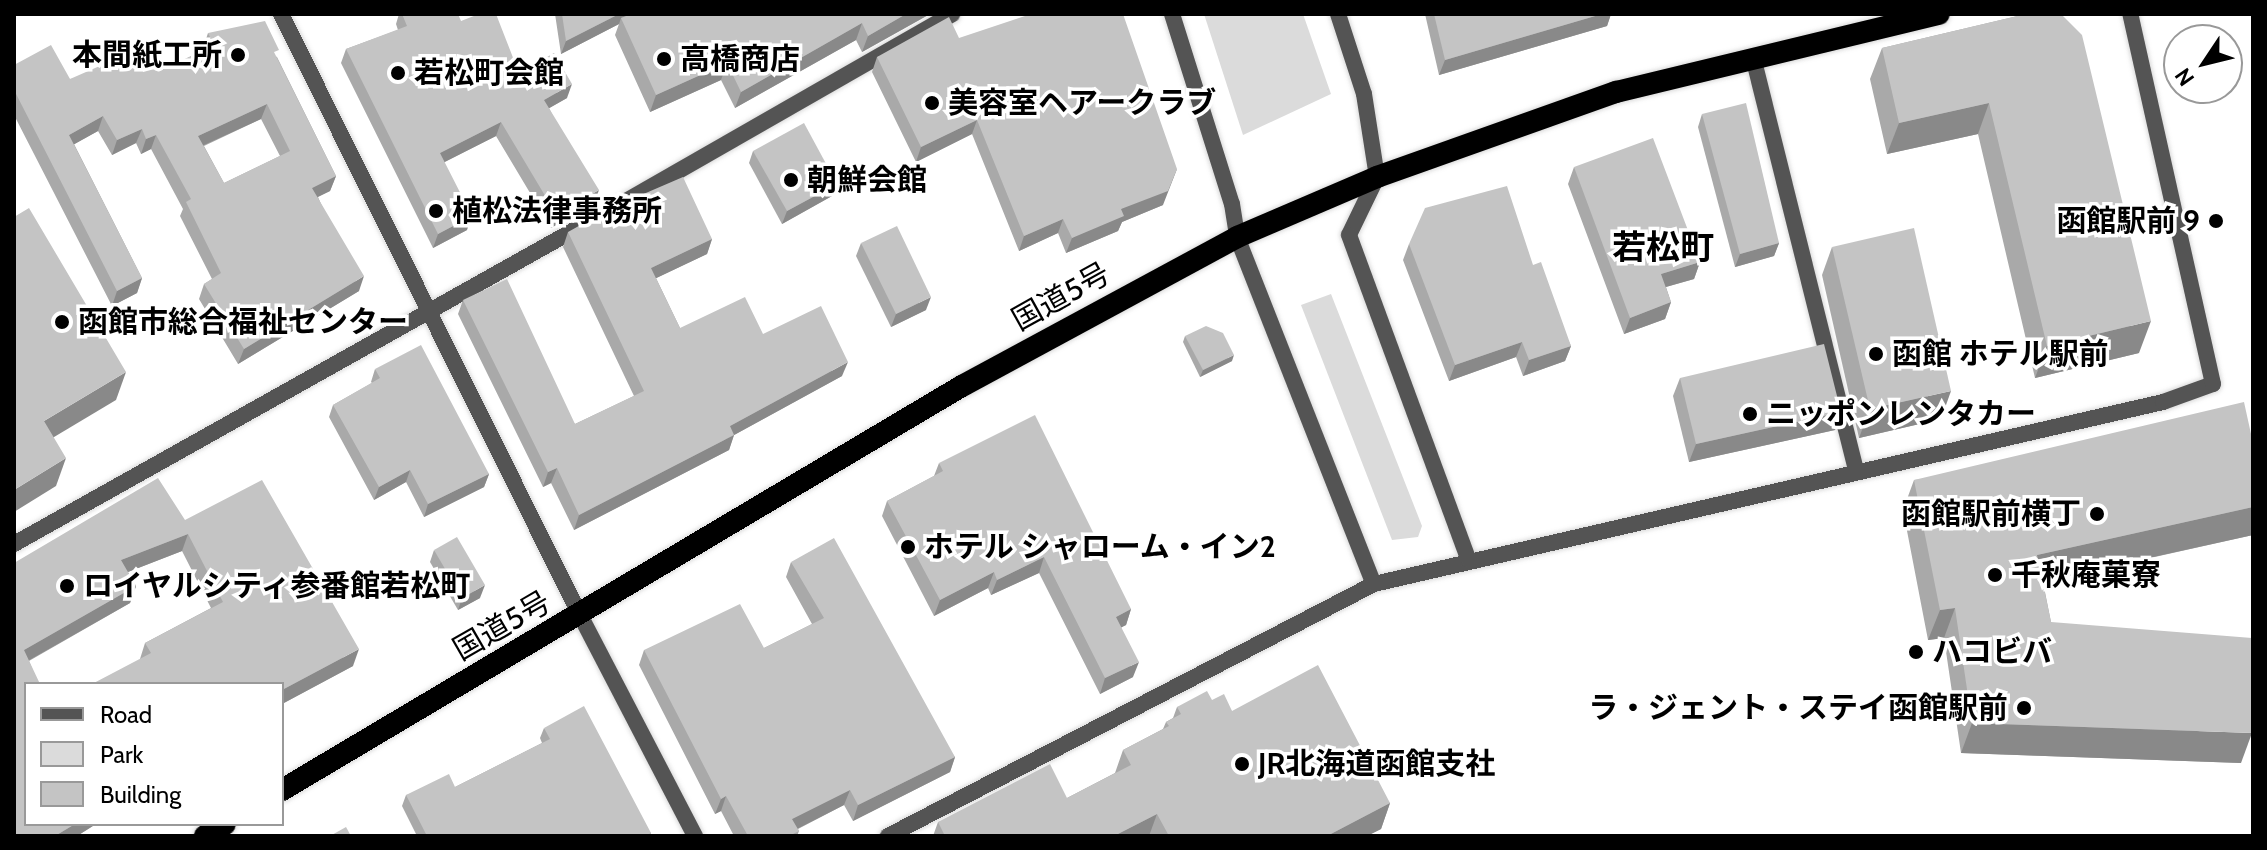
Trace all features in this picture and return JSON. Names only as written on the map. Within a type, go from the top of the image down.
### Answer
[{"type":"highway","name":"国道5号","points":[[284,789],[962,386],[1237,237],[1377,177],[1616,92],[1939,14]]},
{"type":"street","points":[[281,14],[427,315],[695,836]]},
{"type":"street","points":[[14,544],[427,315],[952,14]]},
{"type":"street","points":[[1172,14],[1232,204],[1237,237],[1374,584]]},
{"type":"street","points":[[1338,14],[1364,94],[1377,177],[1349,235],[1468,559]]},
{"type":"street","points":[[888,836],[1374,584],[1468,559],[2163,402],[2213,384],[2130,14]]},
{"type":"street","points":[[1753,57],[1856,470]]},
{"type":"green space","points":[[1204,14],[1303,14],[1331,94],[1243,135]]},
{"type":"green space","points":[[1331,294],[1422,526],[1418,537],[1392,540],[1301,305]]},
{"type":"building","points":[[402,14],[458,14],[461,21],[479,14],[496,14],[519,73],[554,53],[572,84],[544,100],[599,190],[556,214],[501,122],[440,153],[472,216],[438,234],[346,49],[407,26]]},
{"type":"building","points":[[562,14],[619,14],[566,41]]},
{"type":"building","points":[[631,14],[906,14],[868,36],[862,23],[741,92],[727,63],[656,95],[621,18]]},
{"type":"building","points":[[1031,14],[1123,14],[1177,169],[1168,191],[1121,209],[1124,216],[1072,238],[1063,219],[1024,236],[977,120],[921,147],[877,57],[949,17],[959,38]]},
{"type":"building","points":[[1434,14],[1602,14],[1445,60]]},
{"type":"building","points":[[2026,14],[2061,14],[2082,35],[2151,321],[2047,346],[1989,103],[1899,123],[1882,48]]},
{"type":"building","points":[[265,21],[279,50],[274,52],[336,176],[312,188],[364,276],[244,349],[204,284],[221,273],[186,202],[191,199],[156,135],[146,139],[142,129],[117,140],[103,116],[69,135],[142,278],[117,291],[14,90],[14,65],[51,45],[70,79],[150,44],[162,70],[214,45],[208,33]],"holes":[[[267,104],[290,151],[224,183],[198,136]]]},
{"type":"building","points":[[1746,103],[1779,243],[1740,254],[1702,114]]},
{"type":"building","name":"朝鮮会館","points":[[804,123],[837,184],[787,211],[753,151]]},
{"type":"building","points":[[1653,138],[1700,262],[1661,274],[1671,302],[1630,318],[1574,167]]},
{"type":"building","points":[[683,177],[712,239],[651,268],[680,328],[745,297],[763,334],[821,306],[848,362],[730,426],[734,435],[579,515],[557,468],[548,472],[463,300],[507,279],[575,424],[644,391],[568,232],[611,208]]},
{"type":"building","points":[[1507,186],[1533,265],[1541,262],[1571,346],[1529,360],[1522,342],[1455,365],[1409,244],[1425,208]]},
{"type":"building","name":"函館市総合福祉センター","points":[[29,208],[126,372],[44,421],[66,458],[14,490],[14,217]]},
{"type":"building","points":[[897,226],[931,297],[896,314],[861,243]]},
{"type":"building","points":[[1914,228],[1951,391],[1870,409],[1832,247]]},
{"type":"building","points":[[1206,326],[1223,333],[1234,355],[1203,370],[1185,336]]},
{"type":"building","name":"ニッポンレンタカー","points":[[1824,344],[1841,412],[1696,444],[1680,378]]},
{"type":"building","points":[[421,345],[489,474],[428,504],[410,470],[379,487],[333,405],[380,378],[375,369]]},
{"type":"building","points":[[2244,402],[2253,443],[2253,507],[2037,555],[2051,622],[2252,638],[2252,733],[1972,723],[1955,608],[1940,610],[1914,480]]},
{"type":"building","points":[[1035,415],[1131,609],[1116,617],[1139,662],[1105,678],[1044,557],[997,580],[994,572],[940,600],[887,501],[943,471],[939,463]]},
{"type":"building","points":[[158,478],[185,520],[262,480],[359,649],[284,689],[284,682],[96,682],[151,653],[145,643],[223,602],[188,534],[121,560],[136,586],[24,650],[39,682],[24,682],[24,826],[72,826],[55,836],[14,836],[14,563]]},
{"type":"building","points":[[457,537],[485,585],[462,598],[434,550]]},
{"type":"building","points":[[834,538],[955,757],[858,805],[850,790],[792,819],[799,831],[789,836],[748,836],[726,796],[721,799],[644,650],[740,604],[764,648],[824,618],[791,562]]},
{"type":"building","name":"JR北海道函館支社","points":[[1318,665],[1390,803],[1327,836],[1169,836],[1157,814],[1114,836],[945,836],[938,822],[1050,764],[1067,798],[1131,765],[1123,750],[1169,726],[1166,722],[1181,714],[1177,707],[1207,691],[1212,700],[1224,694],[1232,711]]},
{"type":"building","points":[[584,706],[651,833],[645,836],[427,836],[406,795],[449,774],[455,787],[550,739],[544,728]]},
{"type":"building","points":[[346,827],[351,836],[330,836]]},
{"type":"place","name":"本間紙工所","points":[[238,55]]},
{"type":"place","name":"高橋商店","points":[[664,59]]},
{"type":"place","name":"若松町会館","points":[[398,73]]},
{"type":"place","name":"美容室ヘアークラブ","points":[[932,103]]},
{"type":"place","name":"朝鮮会館","points":[[791,180]]},
{"type":"place","name":"植松法律事務所","points":[[436,211]]},
{"type":"place","name":"函館駅前 9","points":[[2216,221]]},
{"type":"place","name":"函館市総合福祉センター","points":[[62,322]]},
{"type":"place","name":"函館 ホテル駅前","points":[[1876,354]]},
{"type":"place","name":"ニッポンレンタカー","points":[[1750,414]]},
{"type":"place","name":"函館駅前横丁","points":[[2097,514]]},
{"type":"place","name":"ホテル シャローム・イン2","points":[[908,547]]},
{"type":"place","name":"千秋庵菓寮","points":[[1995,575]]},
{"type":"place","name":"ロイヤルシティ参番館若松町","points":[[67,586]]},
{"type":"place","name":"ハコビバ","points":[[1916,652]]},
{"type":"place","name":"ラ・ジェント・ステイ函館駅前","points":[[2024,708]]},
{"type":"place","name":"JR北海道函館支社","points":[[1242,764]]},
{"type":"district","name":"若松町","points":[[1663,248]]}]
